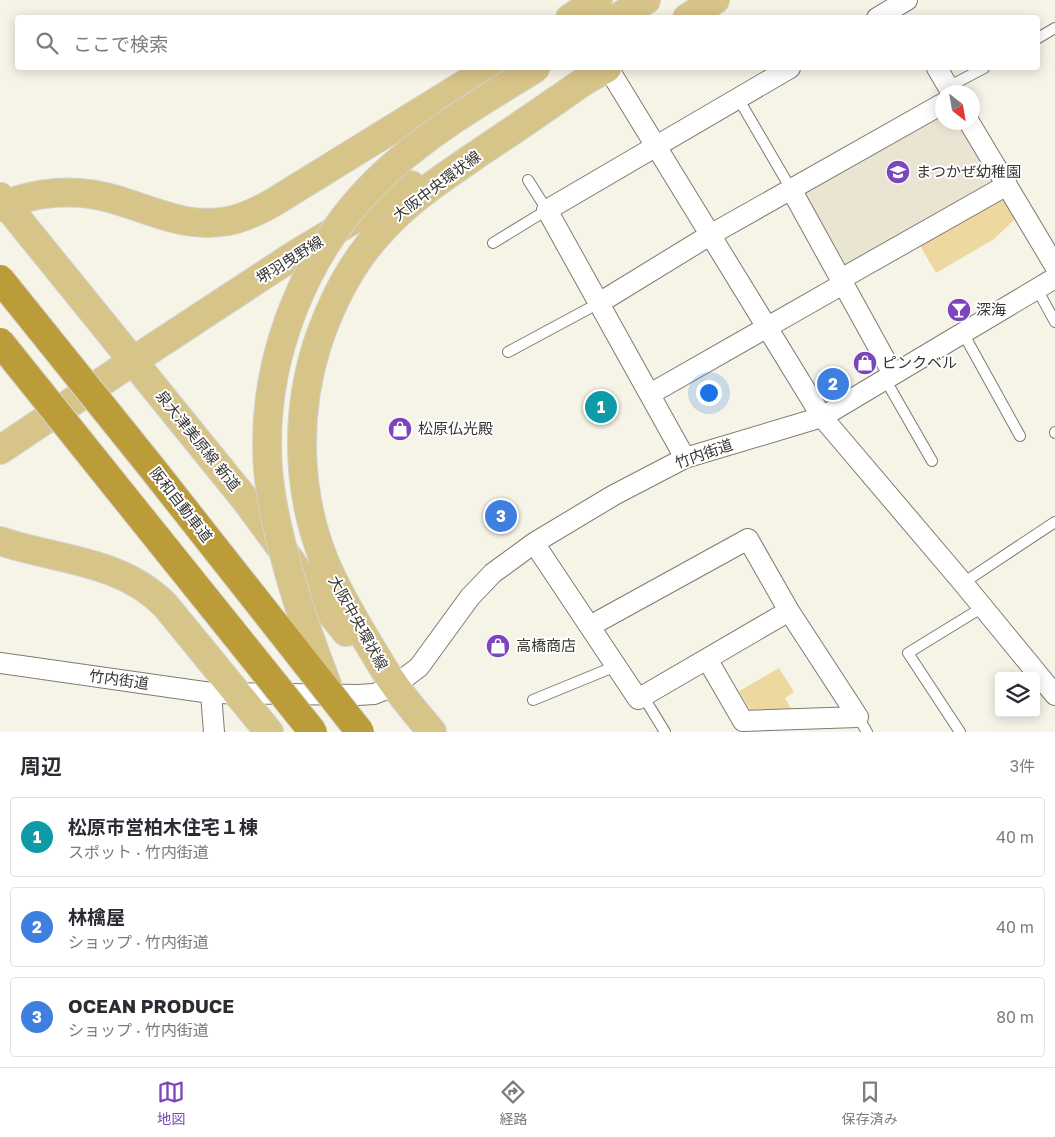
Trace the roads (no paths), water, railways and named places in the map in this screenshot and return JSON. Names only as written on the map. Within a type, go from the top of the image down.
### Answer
[{"type":"highway","name":"阪和自動車道","points":[[0,279],[360,732]]},
{"type":"highway","points":[[0,342],[313,732]]},
{"type":"main road","points":[[572,12],[598,0]]},
{"type":"main road","points":[[622,15],[646,0]]},
{"type":"main road","points":[[692,15],[715,0]]},
{"type":"main road","points":[[2,203],[44,194],[78,192],[110,198],[181,221],[214,223],[230,221],[244,217],[274,202],[488,70]]},
{"type":"main road","points":[[347,732],[305,625],[284,554],[274,509],[268,469],[268,446],[270,399],[278,355],[285,332],[310,271],[330,238],[359,200],[387,171],[425,140],[533,70]]},
{"type":"main road","name":"堺羽曳野線","points":[[0,450],[296,254],[600,72]]},
{"type":"main road","name":"大阪中央環状線","points":[[432,732],[394,686],[344,603],[323,558],[304,487],[302,425],[308,381],[318,344],[329,314],[351,270],[381,230],[394,217],[441,180],[600,72]]},
{"type":"main road","name":"泉大津美原線 新道","points":[[2,203],[244,498],[313,591],[365,655],[394,686]]},
{"type":"main road","points":[[0,542],[91,564],[138,583],[165,605],[269,732]]},
{"type":"street","points":[[883,15],[905,5]]},
{"type":"street","points":[[685,458],[547,210],[787,70]]},
{"type":"street","points":[[939,70],[944,85]]},
{"type":"street","points":[[600,72],[656,146],[822,417],[963,582],[1055,696]]},
{"type":"street","points":[[599,302],[935,101]]},
{"type":"street","points":[[974,130],[1055,266]]},
{"type":"street","points":[[650,394],[1006,185]]},
{"type":"street","points":[[791,189],[842,281],[889,377]]},
{"type":"street","name":"竹内街道","points":[[0,663],[211,693],[374,694],[394,686],[419,667],[470,597],[493,573],[534,543],[614,495],[685,458],[822,417],[1055,278]]},
{"type":"street","points":[[590,626],[748,539],[789,611],[862,725]]},
{"type":"street","points":[[534,543],[638,699],[789,611]]},
{"type":"street","points":[[707,659],[744,721],[862,725]]},
{"type":"street","points":[[211,693],[214,732]]},
{"type":"lane","points":[[1040,37],[1055,28]]},
{"type":"lane","points":[[960,85],[981,70]]},
{"type":"lane","points":[[738,98],[791,189]]},
{"type":"lane","points":[[493,243],[547,210],[528,180]]},
{"type":"lane","points":[[1037,289],[1055,322]]},
{"type":"lane","points":[[508,352],[599,302]]},
{"type":"lane","points":[[963,333],[1020,436]]},
{"type":"lane","points":[[889,377],[932,461]]},
{"type":"lane","points":[[963,582],[1055,522]]},
{"type":"lane","points":[[960,732],[908,653],[983,607]]},
{"type":"lane","points":[[533,700],[616,666]]},
{"type":"lane","points":[[643,696],[665,732]]},
{"type":"place","name":"まつかぜ幼稚園","points":[[898,172]]},
{"type":"place","name":"深海","points":[[959,310]]},
{"type":"place","name":"ピンクベル","points":[[865,363]]},
{"type":"place","name":"林檎屋","points":[[833,384]]},
{"type":"place","name":"松原市営柏木住宅１棟","points":[[601,407]]},
{"type":"place","name":"松原仏光殿","points":[[400,429]]},
{"type":"place","name":"OCEAN PRODUCE","points":[[501,516]]},
{"type":"place","name":"高橋商店","points":[[498,646]]}]
